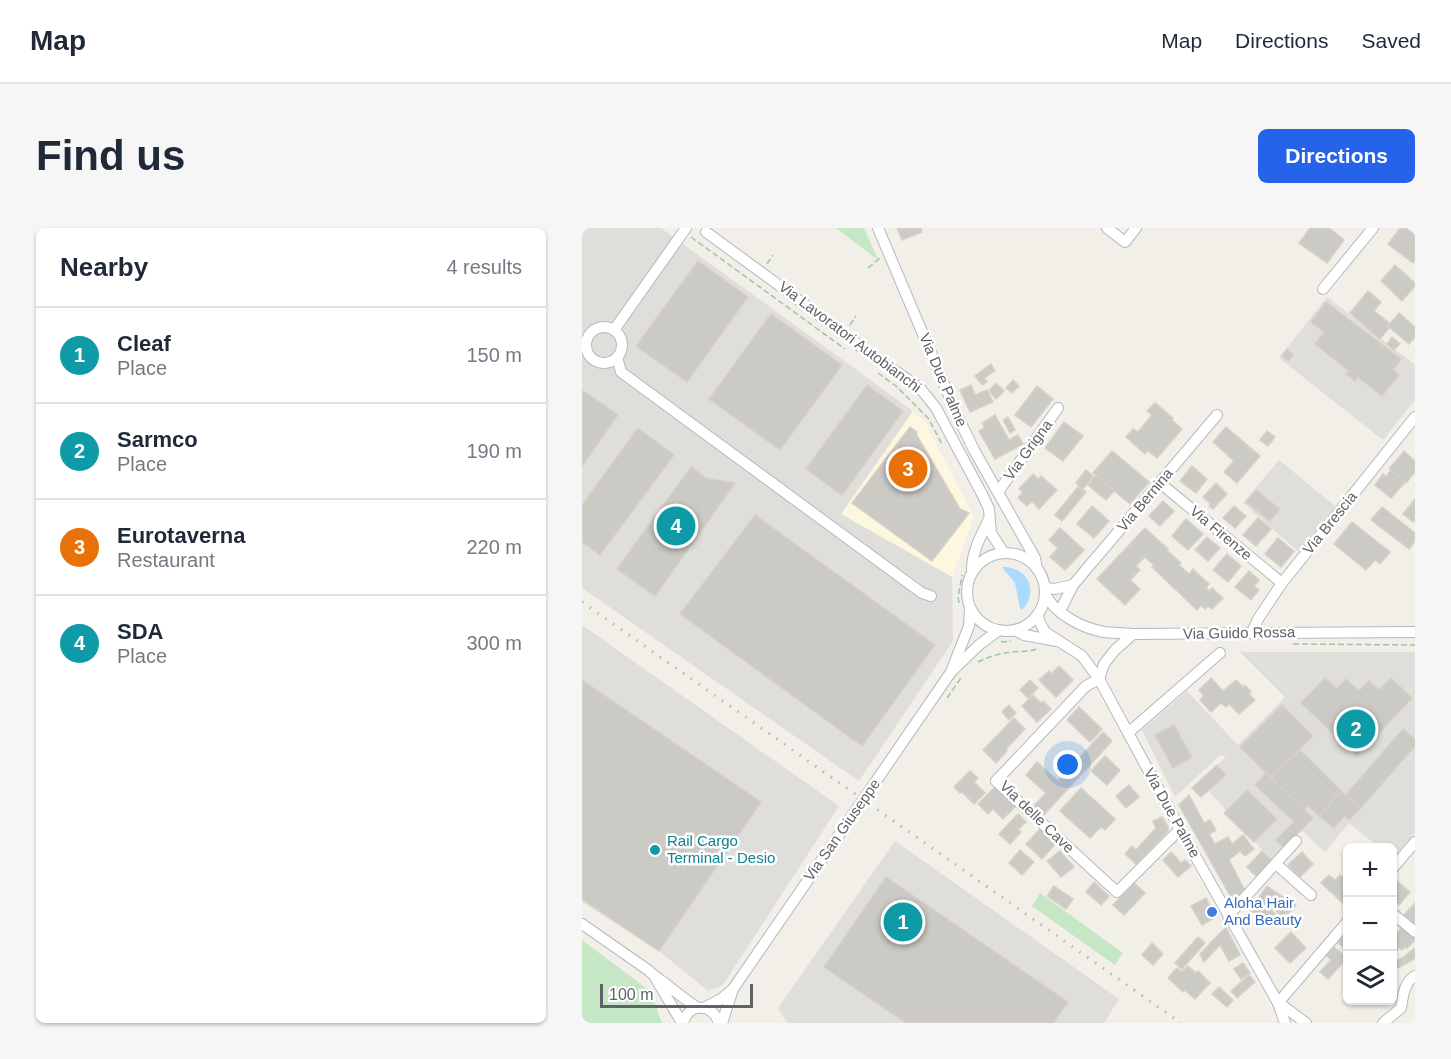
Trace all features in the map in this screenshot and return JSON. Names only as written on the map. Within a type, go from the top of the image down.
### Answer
[{"type":"street","name":"Via Due Palme","points":[[878,228],[959,419],[1035,558],[1037,569]]},
{"type":"street","points":[[1107,228],[1125,242],[1136,228]]},
{"type":"street","points":[[1323,289],[1373,228]]},
{"type":"street","points":[[614,330],[685,229],[695,233],[711,229]]},
{"type":"street","name":"Via Lavoratori Autobianchi","points":[[711,229],[717,240],[920,388],[936,408],[978,486],[988,509],[991,533],[1007,553]]},
{"type":"street","points":[[598,328],[614,330],[618,333],[622,343],[617,357],[607,362],[596,360],[588,352],[584,340],[598,328]]},
{"type":"street","points":[[617,357],[621,372],[922,593],[931,596]]},
{"type":"street","name":"Via Grigna","points":[[998,492],[1058,408]]},
{"type":"street","name":"Via Bernina","points":[[1064,614],[1073,585],[1217,415]]},
{"type":"street","name":"Via Brescia","points":[[1252,633],[1258,618],[1282,583],[1415,417]]},
{"type":"street","name":"Via Firenze","points":[[1160,483],[1282,583]]},
{"type":"street","points":[[968,571],[994,555],[1007,553],[1024,557],[1041,574],[1045,591],[1038,613],[1014,636],[984,624],[965,608],[968,571],[989,519]]},
{"type":"street","points":[[1007,553],[1016,544],[1018,528]]},
{"type":"street","points":[[1045,591],[1073,585]]},
{"type":"street","name":"Via Guido Rossa","points":[[1045,591],[1048,601],[1064,614],[1079,623],[1105,632],[1133,634],[1415,632]]},
{"type":"street","name":"Via San Giuseppe","points":[[951,672],[969,626],[965,608]]},
{"type":"street","name":"Via Due Palme","points":[[1038,613],[1039,621],[1045,632],[1082,656],[1099,679],[1278,1003]]},
{"type":"street","name":"Via Guido Rossa","points":[[1038,613],[1064,614]]},
{"type":"street","name":"Via San Giuseppe","points":[[720,1023],[733,989],[951,672],[999,630]]},
{"type":"street","points":[[1099,679],[1104,664],[1115,650],[1133,634]]},
{"type":"street","name":"Via Due Palme","points":[[1014,636],[1024,635],[1063,643]]},
{"type":"street","points":[[1128,733],[1220,653]]},
{"type":"street","name":"Via delle Cave","points":[[1099,679],[1086,686],[996,781],[1117,892],[1180,829]]},
{"type":"street","points":[[1228,916],[1296,841]]},
{"type":"street","points":[[1397,862],[1415,842]]},
{"type":"street","points":[[1276,864],[1311,895]]},
{"type":"street","points":[[1397,917],[1415,932]]},
{"type":"street","points":[[582,924],[701,1008],[710,1010],[720,1023]]},
{"type":"street","points":[[1278,1003],[1343,926]]},
{"type":"street","points":[[654,976],[682,1023]]},
{"type":"street","points":[[1383,1023],[1401,1008],[1405,988],[1415,976]]},
{"type":"street","name":"Via San Giuseppe","points":[[682,1023],[687,1014],[721,999],[733,989]]},
{"type":"street","points":[[1278,1003],[1286,1023]]},
{"type":"street","points":[[1278,1003],[1306,1023]]},
{"type":"path","points":[[685,229],[845,349]]},
{"type":"path","points":[[868,268],[881,258]]},
{"type":"path","points":[[879,374],[896,386],[928,418],[944,447]]},
{"type":"path","points":[[965,608],[958,597],[968,571]]},
{"type":"path","points":[[987,639],[999,642],[1014,636]]},
{"type":"path","points":[[1294,644],[1415,645]]},
{"type":"path","points":[[975,663],[988,657],[1009,652],[1032,651],[1042,646]]},
{"type":"path","points":[[945,700],[966,672]]},
{"type":"shaded area","points":[[582,228],[661,228],[913,411],[841,514],[952,577],[953,641],[859,781],[582,588]]},
{"type":"shaded area","points":[[1327,297],[1415,365],[1415,400],[1383,440],[1279,358]]},
{"type":"shaded area","points":[[913,411],[925,422],[973,515],[952,577],[841,514]]},
{"type":"shaded area","points":[[1279,460],[1335,506],[1299,552],[1243,503]]},
{"type":"shaded area","points":[[582,625],[839,806],[723,985],[708,991],[659,951],[582,902]]},
{"type":"shaded area","points":[[1240,652],[1415,652],[1415,832],[1397,853],[1397,843],[1373,843],[1349,823],[1325,852],[1301,830],[1271,860],[1200,781],[1226,757],[1220,755],[1175,797],[1142,730],[1187,691],[1238,745],[1285,697]]},
{"type":"shaded area","points":[[895,841],[1119,999],[1104,1023],[787,1023],[778,1008]]},
{"type":"green space","points":[[836,228],[864,228],[878,260]]},
{"type":"green space","points":[[1040,893],[1123,953],[1115,965],[1032,906]]},
{"type":"green space","points":[[582,940],[650,991],[662,1023],[582,1023]]},
{"type":"water","points":[[1002,567],[1018,571],[1028,581],[1030,595],[1022,610],[1015,583]]},
{"type":"building","points":[[897,228],[921,228],[922,232],[902,240]]},
{"type":"building","points":[[1310,228],[1329,228],[1344,240],[1327,263],[1299,243]]},
{"type":"building","points":[[1400,228],[1406,228],[1415,235],[1413,263],[1388,244]]},
{"type":"building","points":[[698,261],[748,297],[687,382],[636,346]]},
{"type":"building","points":[[1395,265],[1415,283],[1402,301],[1381,281]]},
{"type":"building","points":[[1368,291],[1381,302],[1374,311],[1389,323],[1386,326],[1389,328],[1380,339],[1350,313]]},
{"type":"building","points":[[1326,302],[1401,359],[1393,370],[1399,375],[1382,396],[1358,377],[1355,381],[1346,374],[1349,371],[1315,344],[1324,332],[1311,322]]},
{"type":"building","points":[[1399,313],[1415,327],[1415,337],[1409,344],[1388,326]]},
{"type":"building","points":[[771,314],[842,365],[780,450],[709,399]]},
{"type":"building","points":[[1392,337],[1400,344],[1394,350],[1387,344]]},
{"type":"building","points":[[1287,349],[1293,355],[1288,361],[1282,355]]},
{"type":"building","points":[[991,364],[995,371],[984,378],[987,382],[982,385],[975,376]]},
{"type":"building","points":[[1013,380],[1019,386],[1012,393],[1006,388]]},
{"type":"building","points":[[996,383],[1004,391],[996,399],[989,391]]},
{"type":"building","points":[[867,385],[903,411],[842,495],[806,469]]},
{"type":"building","points":[[971,385],[975,395],[987,390],[993,402],[970,412],[960,390]]},
{"type":"building","points":[[1037,386],[1053,399],[1031,427],[1015,415]]},
{"type":"building","points":[[582,390],[618,415],[582,466]]},
{"type":"building","points":[[1155,403],[1182,429],[1157,458],[1148,451],[1145,454],[1126,437],[1133,429],[1138,432],[1152,415],[1147,411]]},
{"type":"building","points":[[995,415],[1009,440],[1018,435],[1023,444],[995,459],[979,431],[985,428],[982,423]]},
{"type":"building","points":[[1008,417],[1015,430],[1010,433],[1003,420]]},
{"type":"building","points":[[1064,422],[1083,436],[1063,461],[1045,448]]},
{"type":"building","points":[[910,427],[917,432],[916,434],[960,509],[969,513],[932,561],[852,503]]},
{"type":"building","points":[[1226,427],[1260,456],[1237,483],[1224,472],[1234,461],[1213,442]]},
{"type":"building","points":[[638,428],[674,455],[600,555],[582,542],[582,505]]},
{"type":"building","points":[[1267,431],[1275,437],[1268,446],[1260,440]]},
{"type":"building","points":[[1112,451],[1149,482],[1130,504],[1093,473]]},
{"type":"building","points":[[1404,451],[1415,461],[1415,472],[1406,483],[1389,469]]},
{"type":"building","points":[[1192,466],[1207,479],[1196,493],[1180,481]]},
{"type":"building","points":[[691,467],[706,478],[735,483],[655,596],[617,569]]},
{"type":"building","points":[[1086,470],[1093,476],[1083,489],[1076,483]]},
{"type":"building","points":[[1391,470],[1405,482],[1391,498],[1375,485],[1383,474],[1386,477]]},
{"type":"building","points":[[1033,474],[1038,479],[1041,476],[1057,490],[1039,509],[1032,501],[1027,506],[1018,498],[1023,492],[1019,489]]},
{"type":"building","points":[[1096,475],[1114,491],[1106,500],[1088,485]]},
{"type":"building","points":[[1216,483],[1227,494],[1213,509],[1203,497]]},
{"type":"building","points":[[1078,487],[1086,492],[1062,521],[1055,515]]},
{"type":"building","points":[[1256,490],[1280,509],[1270,521],[1246,502]]},
{"type":"building","points":[[1415,499],[1415,520],[1413,522],[1403,514]]},
{"type":"building","points":[[1163,501],[1174,511],[1160,526],[1149,516]]},
{"type":"building","points":[[1092,506],[1109,521],[1094,538],[1077,524]]},
{"type":"building","points":[[1234,506],[1246,516],[1235,528],[1223,518]]},
{"type":"building","points":[[1382,507],[1415,533],[1415,541],[1409,549],[1371,520]]},
{"type":"building","points":[[755,515],[935,645],[862,746],[680,614]]},
{"type":"building","points":[[1258,518],[1271,529],[1256,546],[1243,535]]},
{"type":"building","points":[[1186,519],[1203,534],[1188,550],[1172,536]]},
{"type":"building","points":[[1352,522],[1390,552],[1380,564],[1375,560],[1366,570],[1334,544]]},
{"type":"building","points":[[1060,528],[1084,550],[1065,570],[1050,557],[1058,548],[1049,540]]},
{"type":"building","points":[[1145,528],[1168,549],[1181,563],[1179,565],[1189,574],[1193,569],[1209,584],[1206,587],[1209,591],[1212,588],[1223,598],[1212,609],[1208,606],[1205,609],[1201,605],[1197,610],[1152,567],[1154,565],[1145,557],[1136,566],[1140,570],[1130,580],[1140,589],[1125,605],[1097,579]]},
{"type":"building","points":[[1207,537],[1220,548],[1208,561],[1195,550]]},
{"type":"building","points":[[1278,538],[1294,551],[1281,567],[1265,554]]},
{"type":"building","points":[[1227,554],[1241,566],[1228,582],[1213,570]]},
{"type":"building","points":[[1249,571],[1259,580],[1254,586],[1259,590],[1251,600],[1235,587]]},
{"type":"building","points":[[1059,666],[1073,680],[1056,697],[1039,680],[1049,671],[1051,674]]},
{"type":"building","points":[[1211,678],[1223,691],[1236,680],[1243,687],[1245,685],[1255,700],[1239,714],[1229,704],[1226,707],[1221,703],[1211,712],[1200,700],[1204,696],[1199,690]]},
{"type":"building","points":[[1325,678],[1337,689],[1346,679],[1359,691],[1369,681],[1379,690],[1391,678],[1412,698],[1357,756],[1301,703]]},
{"type":"building","name":"Rail Cargo Terminal - Desio","points":[[582,680],[761,802],[659,951],[582,899]]},
{"type":"building","points":[[1030,680],[1038,688],[1028,698],[1020,690]]},
{"type":"building","points":[[1033,695],[1051,709],[1037,722],[1022,706]]},
{"type":"building","points":[[1009,705],[1016,713],[1009,720],[1002,712]]},
{"type":"building","points":[[1282,705],[1313,736],[1271,778],[1240,747]]},
{"type":"building","points":[[1079,707],[1102,729],[1090,742],[1067,720]]},
{"type":"building","points":[[1014,718],[1025,729],[996,763],[983,750]]},
{"type":"building","points":[[1174,725],[1192,757],[1173,768],[1155,735]]},
{"type":"building","points":[[1403,729],[1415,739],[1415,746],[1360,809],[1345,796]]},
{"type":"building","points":[[1103,732],[1112,741],[1043,816],[1033,807],[1046,793],[1026,775],[1037,762],[1058,781]]},
{"type":"building","points":[[1300,750],[1341,791],[1319,816],[1308,806],[1304,810],[1271,778]]},
{"type":"building","points":[[1105,756],[1120,770],[1107,785],[1091,771]]},
{"type":"building","points":[[1217,765],[1226,775],[1201,797],[1192,788]]},
{"type":"building","points":[[970,771],[978,778],[974,782],[985,793],[974,804],[954,787]]},
{"type":"building","points":[[1266,773],[1313,818],[1284,848],[1276,840],[1294,822],[1255,785]]},
{"type":"building","points":[[1129,785],[1139,797],[1126,808],[1116,796]]},
{"type":"building","points":[[995,787],[1015,807],[1003,819],[993,809],[988,814],[978,804]]},
{"type":"building","points":[[1081,788],[1115,819],[1105,830],[1101,827],[1090,838],[1060,811]]},
{"type":"building","points":[[1247,790],[1277,819],[1254,842],[1224,813]]},
{"type":"building","points":[[1341,791],[1360,809],[1349,820],[1345,816],[1334,828],[1319,816]]},
{"type":"building","points":[[1189,795],[1204,823],[1210,820],[1216,830],[1209,834],[1215,844],[1228,837],[1232,844],[1243,835],[1254,849],[1245,856],[1240,851],[1229,860],[1244,889],[1233,901],[1179,805]]},
{"type":"building","points":[[1018,814],[1026,822],[1018,830],[1021,832],[1010,844],[999,834]]},
{"type":"building","points":[[1162,817],[1168,831],[1136,864],[1125,854],[1132,846],[1136,850],[1156,828],[1153,821]]},
{"type":"building","points":[[1041,828],[1056,843],[1042,859],[1026,844]]},
{"type":"building","points":[[1020,850],[1034,862],[1022,875],[1009,863]]},
{"type":"building","points":[[1060,851],[1074,867],[1061,877],[1047,861]]},
{"type":"building","points":[[1262,851],[1271,860],[1256,876],[1247,867]]},
{"type":"building","points":[[1171,852],[1181,863],[1185,860],[1191,866],[1178,877],[1163,860]]},
{"type":"building","points":[[1302,852],[1313,864],[1300,877],[1288,865]]},
{"type":"building","points":[[1329,875],[1335,880],[1340,875],[1343,878],[1343,903],[1321,883]]},
{"type":"building","points":[[886,877],[1068,1002],[1053,1023],[906,1023],[824,967]]},
{"type":"building","points":[[1397,881],[1410,892],[1399,905],[1397,904]]},
{"type":"building","points":[[1094,882],[1109,896],[1101,905],[1086,892]]},
{"type":"building","points":[[1134,883],[1145,893],[1124,915],[1113,905]]},
{"type":"building","points":[[1054,886],[1073,899],[1066,909],[1047,896]]},
{"type":"building","points":[[1267,886],[1283,897],[1272,911],[1276,914],[1269,923],[1250,910]]},
{"type":"building","points":[[1206,898],[1216,917],[1202,925],[1191,906]]},
{"type":"building","points":[[1282,900],[1287,904],[1291,900],[1296,905],[1283,917],[1275,910]]},
{"type":"building","points":[[1415,903],[1415,924],[1404,915]]},
{"type":"building","points":[[1403,926],[1415,937],[1415,940],[1407,948],[1402,950],[1399,947],[1397,950],[1397,933]]},
{"type":"building","points":[[1226,927],[1240,955],[1229,961],[1220,945],[1204,962],[1200,954]]},
{"type":"building","points":[[1291,932],[1306,948],[1290,963],[1275,948]]},
{"type":"building","points":[[1198,937],[1205,943],[1182,969],[1175,963]]},
{"type":"building","points":[[1343,937],[1343,947],[1338,943]]},
{"type":"building","points":[[1152,943],[1163,954],[1153,965],[1142,955]]},
{"type":"building","points":[[1334,947],[1343,955],[1343,962],[1328,979],[1320,972],[1331,960],[1327,956]]},
{"type":"building","points":[[1415,948],[1415,958],[1407,963],[1402,958]]},
{"type":"building","points":[[1402,958],[1407,963],[1397,968],[1397,960]]},
{"type":"building","points":[[1243,963],[1250,973],[1241,979],[1234,969]]},
{"type":"building","points":[[1188,966],[1196,973],[1198,971],[1210,983],[1195,999],[1185,990],[1183,992],[1168,978],[1177,968],[1182,972]]},
{"type":"building","points":[[1249,975],[1255,982],[1237,998],[1231,991]]},
{"type":"building","points":[[1219,987],[1233,1000],[1227,1007],[1212,994]]},
{"type":"railway","points":[[582,602],[1181,1023]]},
{"type":"place","name":"Eurotaverna","points":[[908,469]]},
{"type":"place","name":"SDA","points":[[676,526]]},
{"type":"place","name":"Sarmco","points":[[1356,729]]},
{"type":"place","name":"Rail Cargo Terminal - Desio","points":[[655,850]]},
{"type":"place","name":"Aloha Hair And Beauty","points":[[1212,912]]},
{"type":"place","name":"Cleaf","points":[[903,922]]}]
